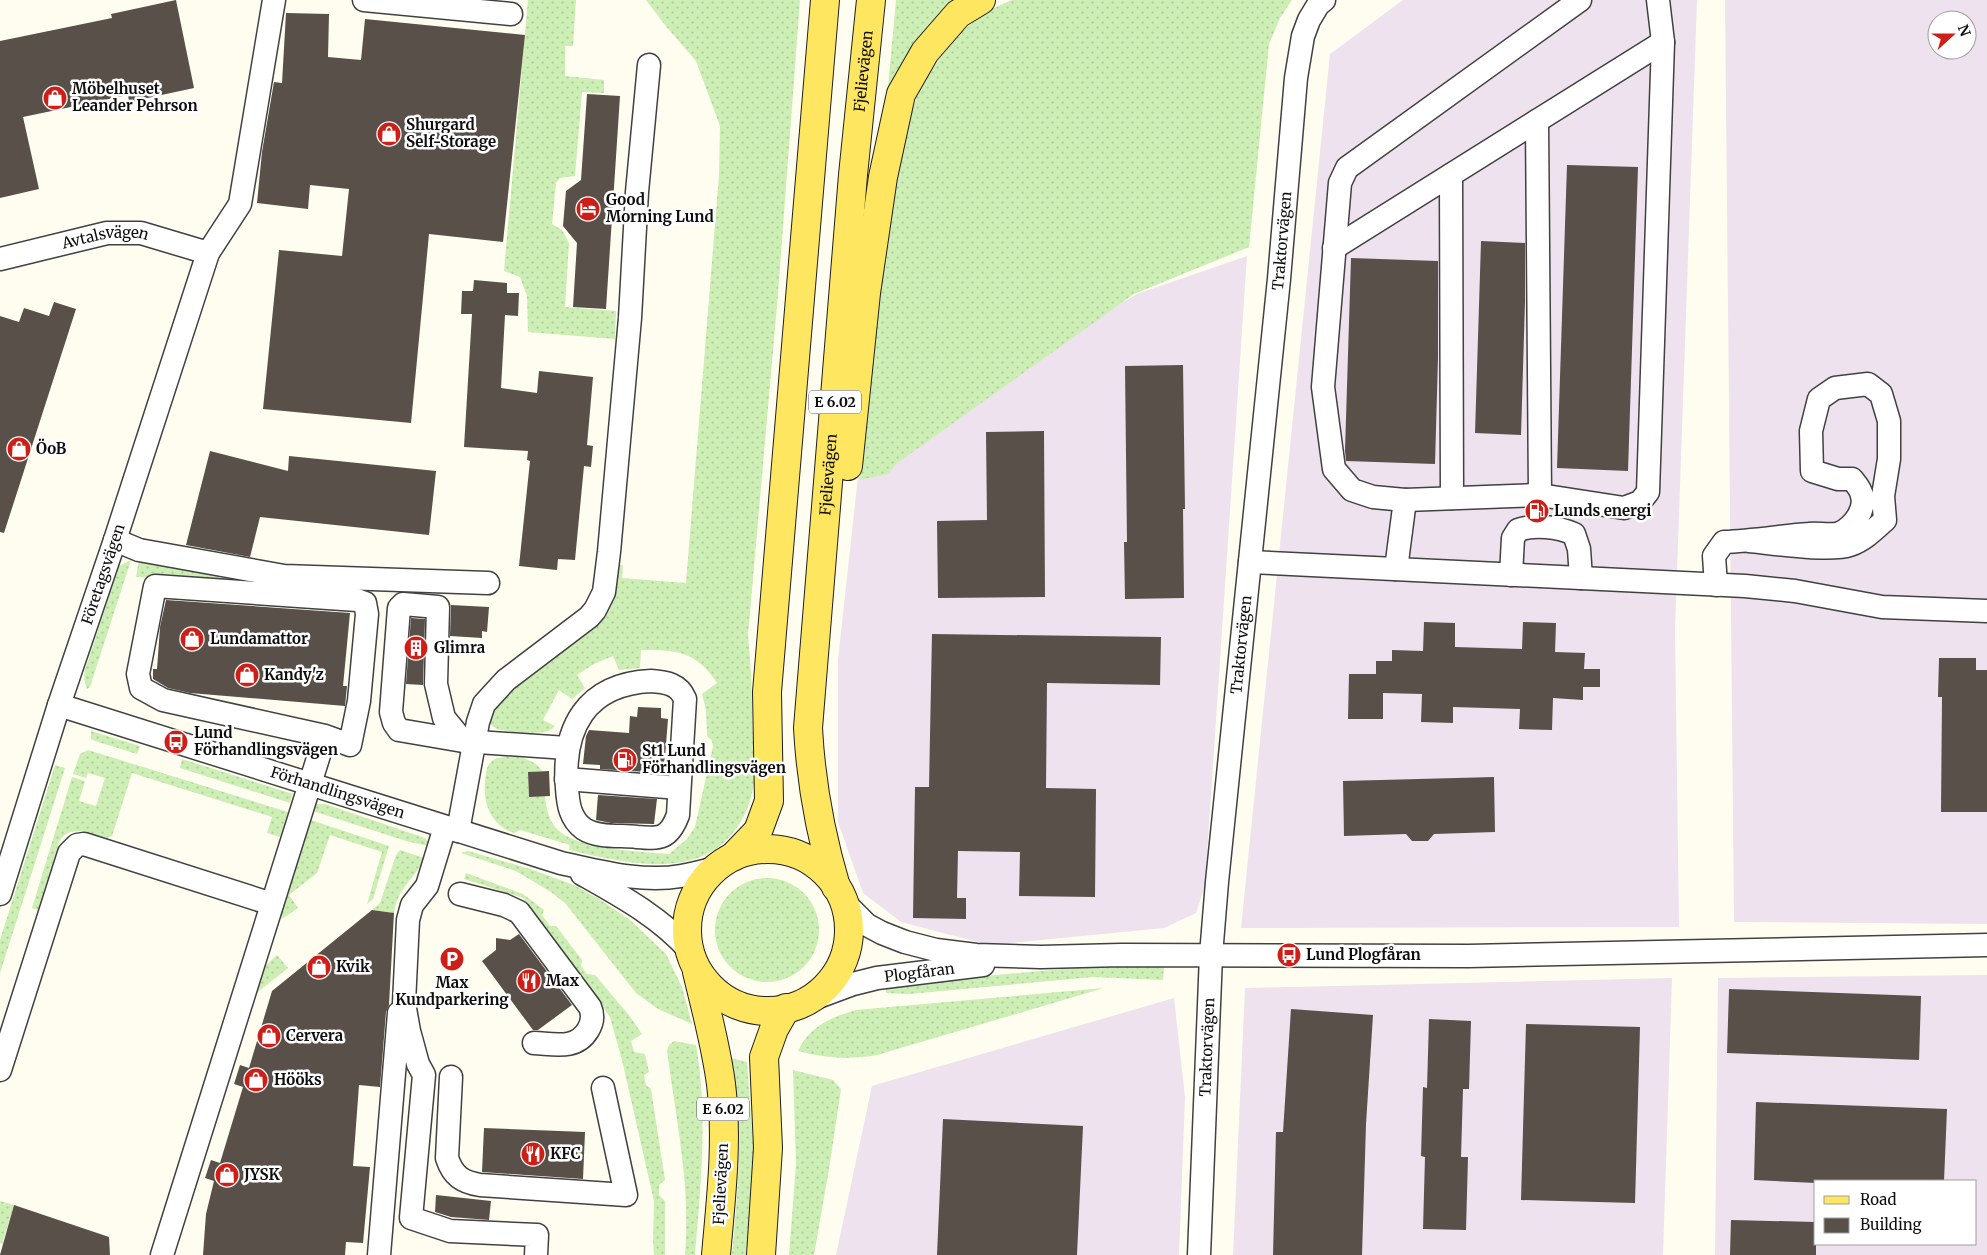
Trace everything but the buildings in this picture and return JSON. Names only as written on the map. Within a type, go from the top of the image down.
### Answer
[{"type":"main road","name":"Fjelievägen","points":[[716,1255],[724,1163],[724,1123],[721,1084],[708,1015],[687,932],[690,910],[698,890],[724,862],[758,831],[769,801],[767,692],[825,0]]},
{"type":"main road","name":"Fjelievägen","points":[[761,1255],[768,1148],[764,1057],[774,1028],[794,1005],[825,986],[836,972],[844,955],[848,927],[823,844],[810,770],[808,728],[853,175],[871,0]]},
{"type":"main road","points":[[818,597],[844,499],[866,293],[883,177],[901,94],[925,52],[958,14],[981,0]]},
{"type":"main road","name":"Fjelievägen","points":[[724,862],[751,850],[768,849],[795,854],[818,867],[839,893]]},
{"type":"main road","points":[[693,958],[715,991],[733,1003],[754,1009],[794,1005]]},
{"type":"street","name":"Företagsvägen","points":[[0,894],[59,705],[115,540],[208,253],[240,204],[274,0]]},
{"type":"street","points":[[364,0],[511,14]]},
{"type":"street","name":"Traktorvägen","points":[[1199,1255],[1211,955],[1279,279],[1296,78],[1303,36],[1308,20],[1318,5],[1324,0]]},
{"type":"street","points":[[1580,0],[1347,168],[1340,183],[1323,387],[1334,469],[1352,490],[1373,497],[1405,500],[1540,495],[1624,508],[1640,502],[1648,492],[1663,42],[1658,0]]},
{"type":"street","points":[[1334,248],[1663,42]]},
{"type":"street","points":[[536,1255],[537,1235],[450,1231],[411,1218],[424,1075],[418,1064],[404,1003],[409,912],[416,898],[427,886],[452,829],[469,742],[484,704],[492,693],[506,680],[589,617],[595,610],[604,592],[616,486],[648,65]]},
{"type":"street","points":[[1537,121],[1540,495]]},
{"type":"street","points":[[1451,175],[1452,498]]},
{"type":"street","name":"Avtalsvägen","points":[[0,259],[107,233],[141,233],[208,253]]},
{"type":"street","points":[[1716,585],[1714,556],[1724,542],[1810,534],[1838,534],[1852,525],[1859,514],[1863,497],[1852,479],[1838,479],[1812,471],[1811,431],[1819,399],[1835,388],[1868,384],[1881,394],[1889,421],[1889,459],[1884,496],[1885,520],[1869,535],[1848,546],[1821,547],[1749,541]]},
{"type":"street","points":[[1396,569],[1405,500]]},
{"type":"street","points":[[1511,575],[1513,538],[1518,530],[1537,527],[1566,530],[1574,534],[1579,549],[1581,578]]},
{"type":"street","points":[[115,540],[139,550],[284,576],[488,582]]},
{"type":"street","points":[[1250,562],[1745,586],[1795,591],[1882,607],[1987,611]]},
{"type":"street","points":[[155,586],[357,600],[365,604],[367,614],[359,700],[350,745],[324,736],[163,700],[141,688],[138,674],[155,586]]},
{"type":"street","points":[[469,742],[444,718],[436,684],[438,607],[403,604],[399,608],[391,712],[394,723],[399,730],[469,742],[567,748]]},
{"type":"street","points":[[633,682],[667,682],[675,686],[682,693],[686,706],[678,815],[673,828],[667,834],[654,838],[594,833],[584,829],[571,813],[566,779],[567,748],[572,730],[584,710],[606,693],[633,682]]},
{"type":"street","name":"Förhandlingsvägen","points":[[59,705],[561,863],[609,873],[661,878],[680,876],[724,862]]},
{"type":"street","points":[[162,1255],[324,736]]},
{"type":"street","points":[[566,779],[679,788]]},
{"type":"street","points":[[0,1070],[69,853],[75,846],[84,844],[272,904]]},
{"type":"street","name":"Förhandlingsvägen","points":[[561,863],[616,893],[667,927],[693,958]]},
{"type":"street","name":"Plogfåran","points":[[839,893],[867,924],[905,942],[936,950],[976,956],[1041,957],[1121,954],[1478,955],[1987,945]]},
{"type":"street","points":[[460,894],[509,906],[519,912],[590,1006],[592,1018],[590,1026],[584,1036],[575,1043],[567,1045],[534,1043]]},
{"type":"street","name":"Plogfåran","points":[[794,1005],[838,989],[877,978],[1041,957]]},
{"type":"street","points":[[378,1255],[398,1016],[404,1003]]},
{"type":"street","points":[[451,1077],[447,1158],[450,1168],[460,1179],[467,1183],[480,1185],[626,1195],[603,1088]]},
{"type":"shaded area","points":[[1403,0],[1697,0],[1675,629],[1679,927],[1241,928],[1330,54]]},
{"type":"shaded area","points":[[1725,0],[1987,0],[1987,924],[1734,922]]},
{"type":"shaded area","points":[[1247,256],[1205,885],[1196,913],[1164,928],[989,945],[901,922],[863,893],[838,822],[838,660],[860,458],[1137,294]]},
{"type":"shaded area","points":[[1987,975],[1987,1255],[1715,1255],[1718,978]]},
{"type":"shaded area","points":[[1672,978],[1663,1255],[1233,1255],[1245,988]]},
{"type":"shaded area","points":[[1174,998],[1185,1097],[1179,1255],[836,1255],[872,1086]]},
{"type":"green space","points":[[528,0],[576,0],[573,46],[565,46],[565,76],[604,80],[604,93],[582,92],[575,176],[560,178],[556,183],[552,224],[562,230],[569,243],[565,307],[616,311],[615,339],[528,332],[527,296],[520,277],[504,271]]},
{"type":"green space","points":[[646,0],[800,0],[778,294],[748,635],[754,782],[749,803],[741,822],[732,834],[716,849],[697,858],[677,863],[655,864],[633,863],[589,855],[569,850],[570,845],[520,830],[514,833],[499,825],[494,819],[485,798],[487,769],[493,760],[513,756],[520,757],[533,762],[542,771],[528,772],[529,796],[545,796],[546,806],[553,824],[568,837],[611,849],[669,854],[687,839],[695,827],[713,746],[712,741],[707,736],[706,710],[702,694],[717,683],[709,672],[693,658],[675,652],[641,650],[640,668],[619,670],[613,656],[594,664],[577,675],[585,688],[572,699],[559,690],[543,720],[555,726],[548,731],[528,733],[501,730],[493,727],[489,718],[503,696],[547,662],[616,565],[623,565],[622,578],[686,583],[719,175],[720,126],[696,61]]},
{"type":"green space","points":[[896,0],[956,0],[923,33],[903,61],[887,98]]},
{"type":"green space","points":[[1012,0],[1292,0],[1280,18],[1269,44],[1249,247],[1134,294],[896,464],[888,474],[860,480],[884,229],[899,146],[921,86],[953,39],[987,11]]},
{"type":"green space","points":[[131,560],[90,687],[87,689],[84,679],[85,670],[119,566]]},
{"type":"green space","points":[[139,560],[156,562],[247,584],[136,577]]},
{"type":"green space","points":[[91,731],[140,746],[137,754],[91,739]]},
{"type":"green space","points":[[88,750],[288,812],[280,837],[267,833],[272,817],[132,773],[112,836],[107,838],[87,832],[74,831],[63,836],[59,842],[38,910],[32,908],[72,777],[85,781],[79,801],[96,806],[105,778],[88,773],[86,778],[73,774],[80,754]]},
{"type":"green space","points":[[182,759],[293,794],[290,803],[180,768]]},
{"type":"green space","points":[[55,765],[65,768],[0,973],[0,940]]},
{"type":"green space","points":[[317,804],[325,804],[425,838],[430,844],[428,846],[406,841],[313,811]]},
{"type":"green space","points":[[311,820],[389,846],[373,899],[367,904],[382,852],[330,835],[317,873],[289,895],[298,908],[282,919],[280,916]]},
{"type":"green space","points":[[400,850],[424,858],[399,896],[394,913],[372,910],[380,903],[396,855]]},
{"type":"green space","points":[[468,851],[530,869],[574,885],[630,920],[666,954],[682,987],[692,1024],[658,1009],[636,993],[565,903],[551,892],[516,871],[461,853]]},
{"type":"green space","points":[[466,873],[523,894],[544,910],[542,915],[550,926],[556,926],[582,960],[581,966],[587,974],[595,975],[629,1015],[642,1034],[631,1041],[634,1052],[645,1054],[649,1072],[644,1075],[646,1085],[651,1089],[665,1180],[659,1185],[659,1195],[665,1201],[665,1255],[654,1255],[654,1201],[622,1060],[610,1017],[523,898],[464,879]]},
{"type":"green space","points":[[767,878],[787,882],[804,893],[815,910],[819,930],[815,950],[804,967],[787,978],[767,982],[747,978],[730,967],[719,950],[715,930],[719,910],[730,893],[747,882]]},
{"type":"green space","points":[[277,955],[288,968],[254,995],[264,967]]},
{"type":"green space","points":[[1107,965],[1141,965],[1164,968],[1163,980],[1093,977],[909,994],[886,993],[886,989],[918,982]]},
{"type":"green space","points":[[1104,988],[877,1055],[837,1058],[798,1051],[808,1035],[822,1024],[856,1010]]},
{"type":"green space","points":[[674,1041],[696,1045],[700,1071],[703,1123],[695,1255],[685,1255],[686,1204],[684,1178],[667,1051],[669,1045]]},
{"type":"green space","points":[[731,1058],[747,1062],[753,1143],[753,1173],[746,1255],[732,1255],[738,1181],[739,1131],[738,1107]]},
{"type":"green space","points":[[793,1070],[833,1080],[841,1089],[814,1255],[789,1255],[796,1164]]},
{"type":"green space","points":[[0,1201],[14,1205],[2,1244],[0,1243]]},
{"type":"place","name":"Möbelhuset Leander Pehrson","points":[[55,98]]},
{"type":"place","name":"Shurgard Self-Storage","points":[[389,134]]},
{"type":"place","name":"Good Morning Lund","points":[[588,209]]},
{"type":"place","name":"ÖoB","points":[[19,449]]},
{"type":"place","name":"Lunds energi","points":[[1537,511]]},
{"type":"place","name":"Lundamattor","points":[[192,639]]},
{"type":"place","name":"Glimra","points":[[416,648]]},
{"type":"place","name":"Kandy'z","points":[[247,675]]},
{"type":"place","name":"Lund Förhandlingsvägen","points":[[176,742]]},
{"type":"place","name":"St1 Lund Förhandlingsvägen","points":[[625,760]]},
{"type":"place","name":"Lund Plogfåran","points":[[1289,955]]},
{"type":"place","name":"Max Kundparkering","points":[[452,959]]},
{"type":"place","name":"Kvik","points":[[319,967]]},
{"type":"place","name":"Max","points":[[529,981]]},
{"type":"place","name":"Cervera","points":[[269,1036]]},
{"type":"place","name":"Hööks","points":[[256,1080]]},
{"type":"place","name":"KFC","points":[[533,1154]]},
{"type":"place","name":"JYSK","points":[[227,1175]]}]
